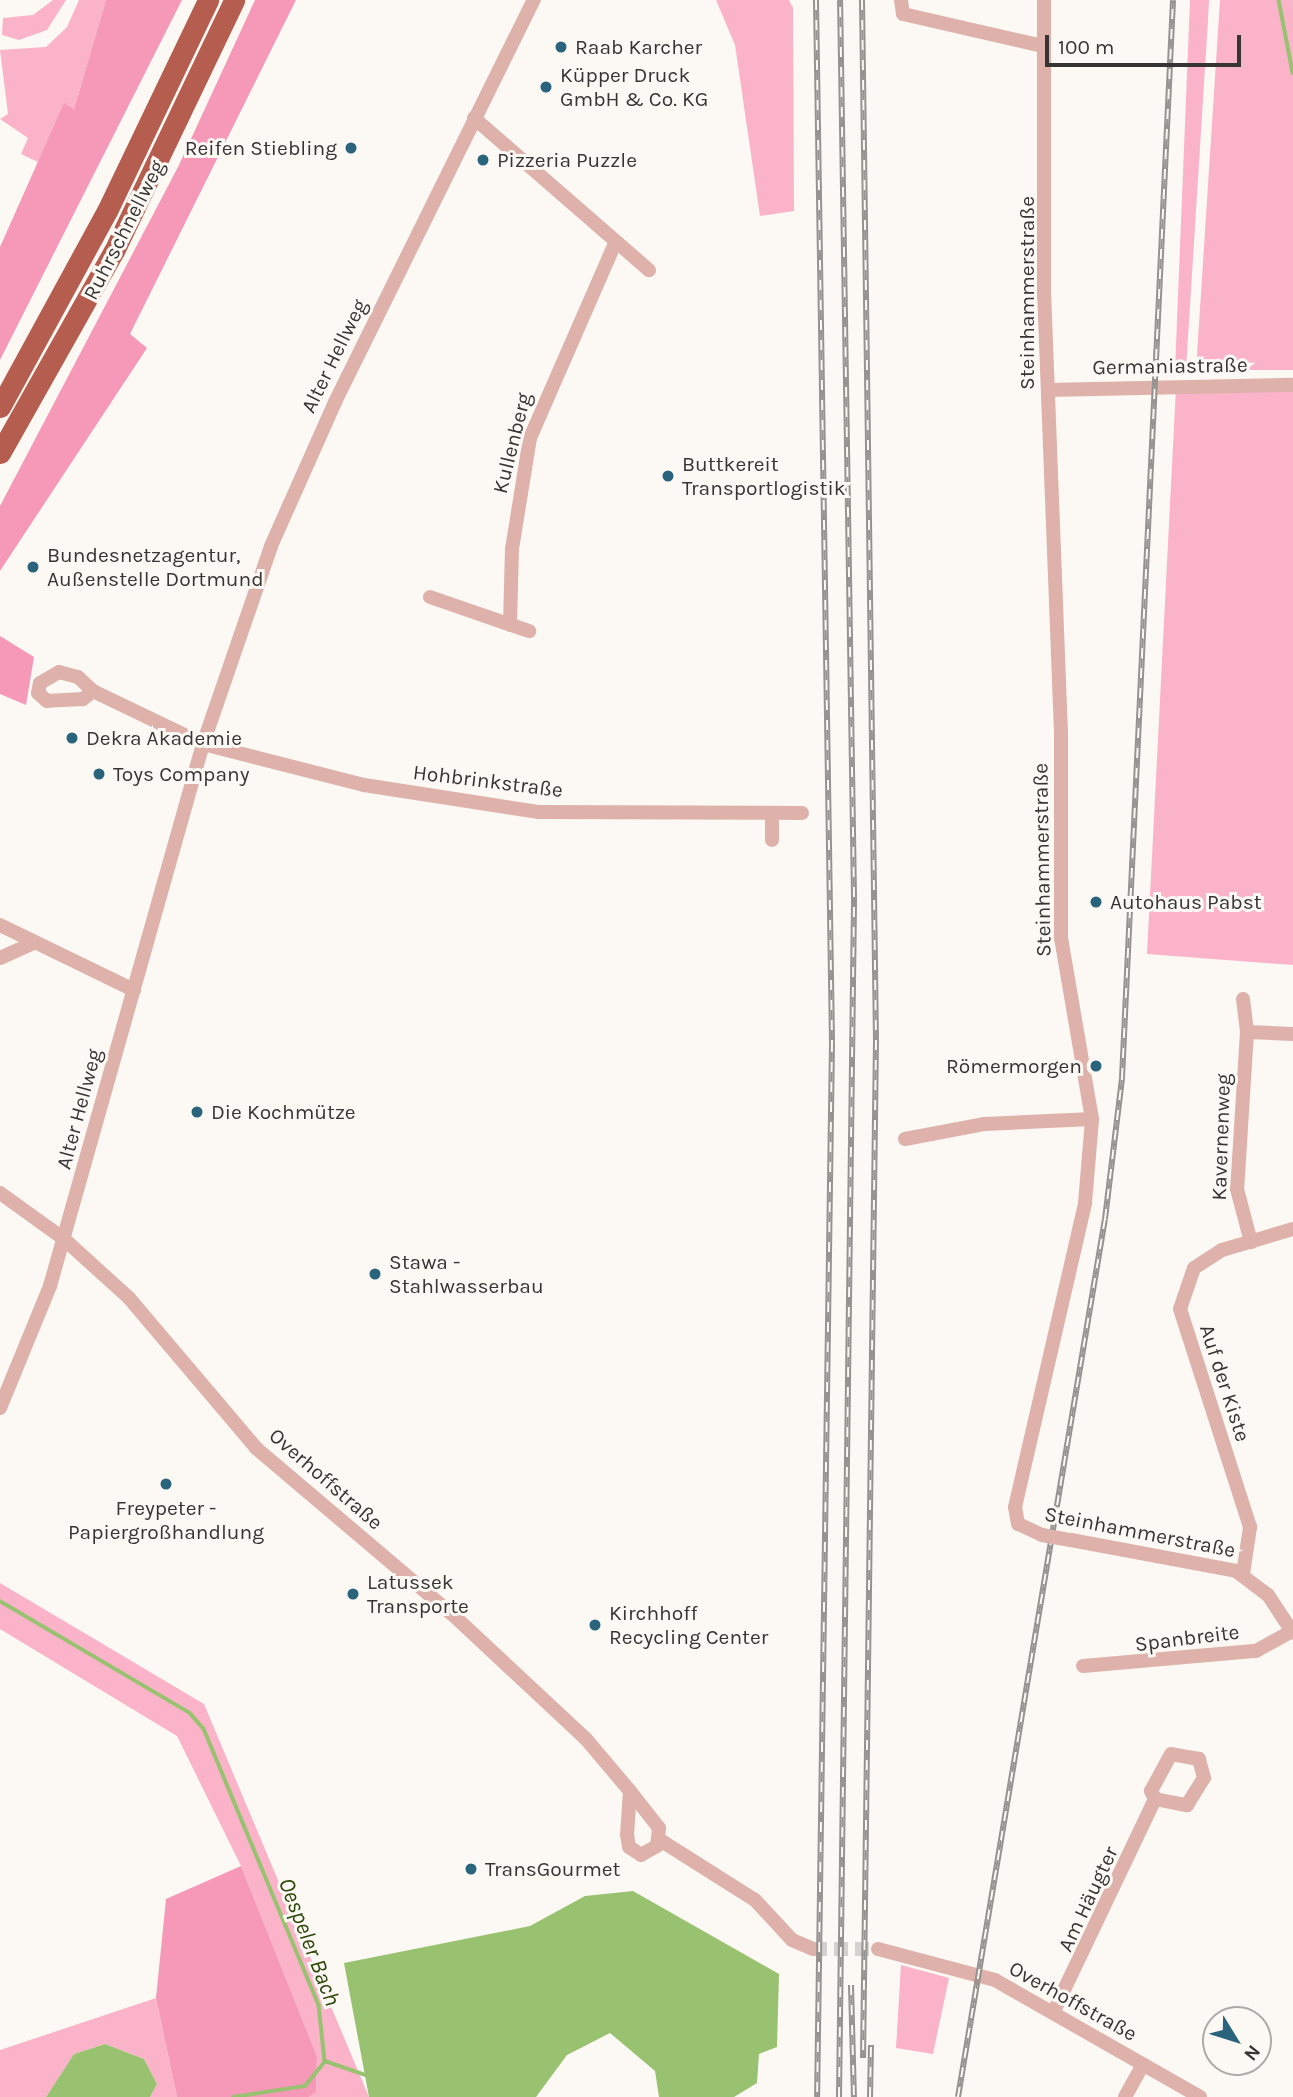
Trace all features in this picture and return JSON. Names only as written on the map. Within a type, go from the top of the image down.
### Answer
[{"type":"highway","name":"Ruhrschnellweg","points":[[0,407],[107,211],[208,0]]},
{"type":"highway","name":"Ruhrschnellweg","points":[[0,453],[133,215],[234,0]]},
{"type":"street","name":"Alter Hellweg","points":[[0,1408],[64,1239],[203,744],[285,512],[474,118],[534,0]]},
{"type":"street","points":[[901,0],[903,14],[1043,46]]},
{"type":"street","name":"Steinhammerstraße","points":[[1044,0],[1048,390],[1061,938],[1092,1119],[1085,1203],[1015,1507],[1018,1524],[1042,1535],[1243,1574],[1268,1595],[1292,1632]]},
{"type":"street","points":[[474,118],[649,270]]},
{"type":"street","name":"Kullenberg","points":[[510,625],[512,549],[530,438],[615,243]]},
{"type":"street","name":"Germaniastraße","points":[[1048,390],[1293,384]]},
{"type":"street","points":[[430,597],[529,631]]},
{"type":"street","points":[[93,691],[203,744]]},
{"type":"street","name":"Hohbrinkstraße","points":[[203,744],[347,782],[538,812],[802,813]]},
{"type":"street","points":[[772,813],[772,840]]},
{"type":"street","points":[[0,925],[134,990]]},
{"type":"street","points":[[0,958],[34,943]]},
{"type":"street","name":"Kavernenweg","points":[[1242,999],[1247,1032],[1237,1189],[1251,1242]]},
{"type":"street","points":[[1247,1032],[1293,1034]]},
{"type":"street","points":[[905,1139],[984,1124],[1092,1119]]},
{"type":"street","name":"Overhoffstraße","points":[[0,1193],[64,1239],[129,1298],[270,1462],[452,1614],[582,1735],[659,1828],[660,1840]]},
{"type":"street","name":"Auf der Kiste","points":[[1243,1574],[1250,1527],[1180,1309],[1194,1268],[1251,1242],[1293,1229]]},
{"type":"street","name":"Spanbreite","points":[[1083,1666],[1256,1651],[1292,1632]]},
{"type":"street","points":[[631,1791],[629,1847],[640,1855],[660,1840],[755,1900],[792,1940],[813,1949]]},
{"type":"street","name":"Am Häugter","points":[[1053,2013],[1155,1799]]},
{"type":"street","name":"Overhoffstraße","points":[[878,1949],[995,1980],[1200,2097]]},
{"type":"street","points":[[1125,2097],[1143,2065]]},
{"type":"shaded area","points":[[53,0],[66,0],[47,30],[19,40],[2,35],[3,18],[33,15]]},
{"type":"shaded area","points":[[79,0],[106,0],[74,109],[64,104],[38,162],[21,154],[28,138],[0,119],[8,114],[0,50],[46,47],[67,27]]},
{"type":"shaded area","points":[[106,0],[182,0],[0,360],[0,247],[64,103],[74,109]]},
{"type":"shaded area","points":[[255,0],[296,0],[130,334],[147,348],[0,571],[0,506],[178,167]]},
{"type":"shaded area","points":[[716,0],[789,0],[793,8],[794,211],[760,216],[735,45]]},
{"type":"shaded area","points":[[1190,0],[1209,0],[1186,369],[1175,370]]},
{"type":"shaded area","points":[[1220,0],[1293,0],[1293,370],[1196,370]]},
{"type":"shaded area","points":[[1293,385],[1293,965],[1147,954],[1176,387]]},
{"type":"shaded area","points":[[0,636],[34,657],[26,705],[0,694]]},
{"type":"shaded area","points":[[0,1583],[204,1704],[369,2097],[309,2097],[316,2092],[317,2056],[241,1866],[177,1736],[0,1629]]},
{"type":"shaded area","points":[[241,1866],[317,2056],[316,2092],[309,2097],[177,2097],[156,1998],[166,1899]]},
{"type":"shaded area","points":[[633,1891],[779,1974],[777,2047],[759,2054],[757,2083],[734,2097],[659,2097],[655,2071],[610,2033],[567,2055],[536,2097],[369,2097],[344,1963],[530,1926],[585,1896]]},
{"type":"shaded area","points":[[901,1965],[949,1978],[933,2054],[896,2048]]},
{"type":"shaded area","points":[[156,1998],[177,2097],[150,2097],[157,2084],[144,2059],[105,2044],[74,2054],[46,2097],[0,2097],[0,2050]]},
{"type":"shaded area","points":[[105,2044],[144,2059],[157,2084],[150,2097],[46,2097],[74,2054]]},
{"type":"waterway","points":[[1279,0],[1293,73]]},
{"type":"waterway","name":"Oespeler Bach","points":[[0,1601],[190,1713],[204,1729],[319,2005],[325,2061]]},
{"type":"waterway","name":"Oespeler Bach","points":[[325,2061],[366,2075]]},
{"type":"waterway","points":[[233,2097],[305,2086],[325,2061]]},
{"type":"tunnel","points":[[813,1949],[878,1949]]},
{"type":"railway","points":[[816,0],[832,1042],[817,2097]]},
{"type":"railway","points":[[839,2097],[854,897],[840,0]]},
{"type":"railway","points":[[862,0],[876,1040],[863,2058]]},
{"type":"railway","points":[[958,2097],[1105,1219],[1122,1078],[1173,0]]},
{"type":"railway","points":[[851,1985],[854,2097]]},
{"type":"railway","points":[[870,2097],[871,2045]]},
{"type":"place","name":"Raab Karcher","points":[[561,47]]},
{"type":"place","name":"Küpper Druck GmbH & Co. KG","points":[[546,87]]},
{"type":"place","name":"Reifen Stiebling","points":[[351,148]]},
{"type":"place","name":"Pizzeria Puzzle","points":[[483,160]]},
{"type":"place","name":"Buttkereit Transportlogistik","points":[[668,476]]},
{"type":"place","name":"Bundesnetzagentur, Außenstelle Dortmund","points":[[33,567]]},
{"type":"place","name":"Dekra Akademie","points":[[72,738]]},
{"type":"place","name":"Toys Company","points":[[99,774]]},
{"type":"place","name":"Autohaus Pabst","points":[[1096,902]]},
{"type":"place","name":"Römermorgen","points":[[1096,1066]]},
{"type":"place","name":"Die Kochmütze","points":[[197,1112]]},
{"type":"place","name":"Stawa - Stahlwasserbau","points":[[375,1274]]},
{"type":"place","name":"Freypeter - Papiergroßhandlung","points":[[166,1484]]},
{"type":"place","name":"Latussek Transporte","points":[[353,1594]]},
{"type":"place","name":"Kirchhoff Recycling Center","points":[[595,1625]]},
{"type":"place","name":"TransGourmet","points":[[471,1869]]}]
